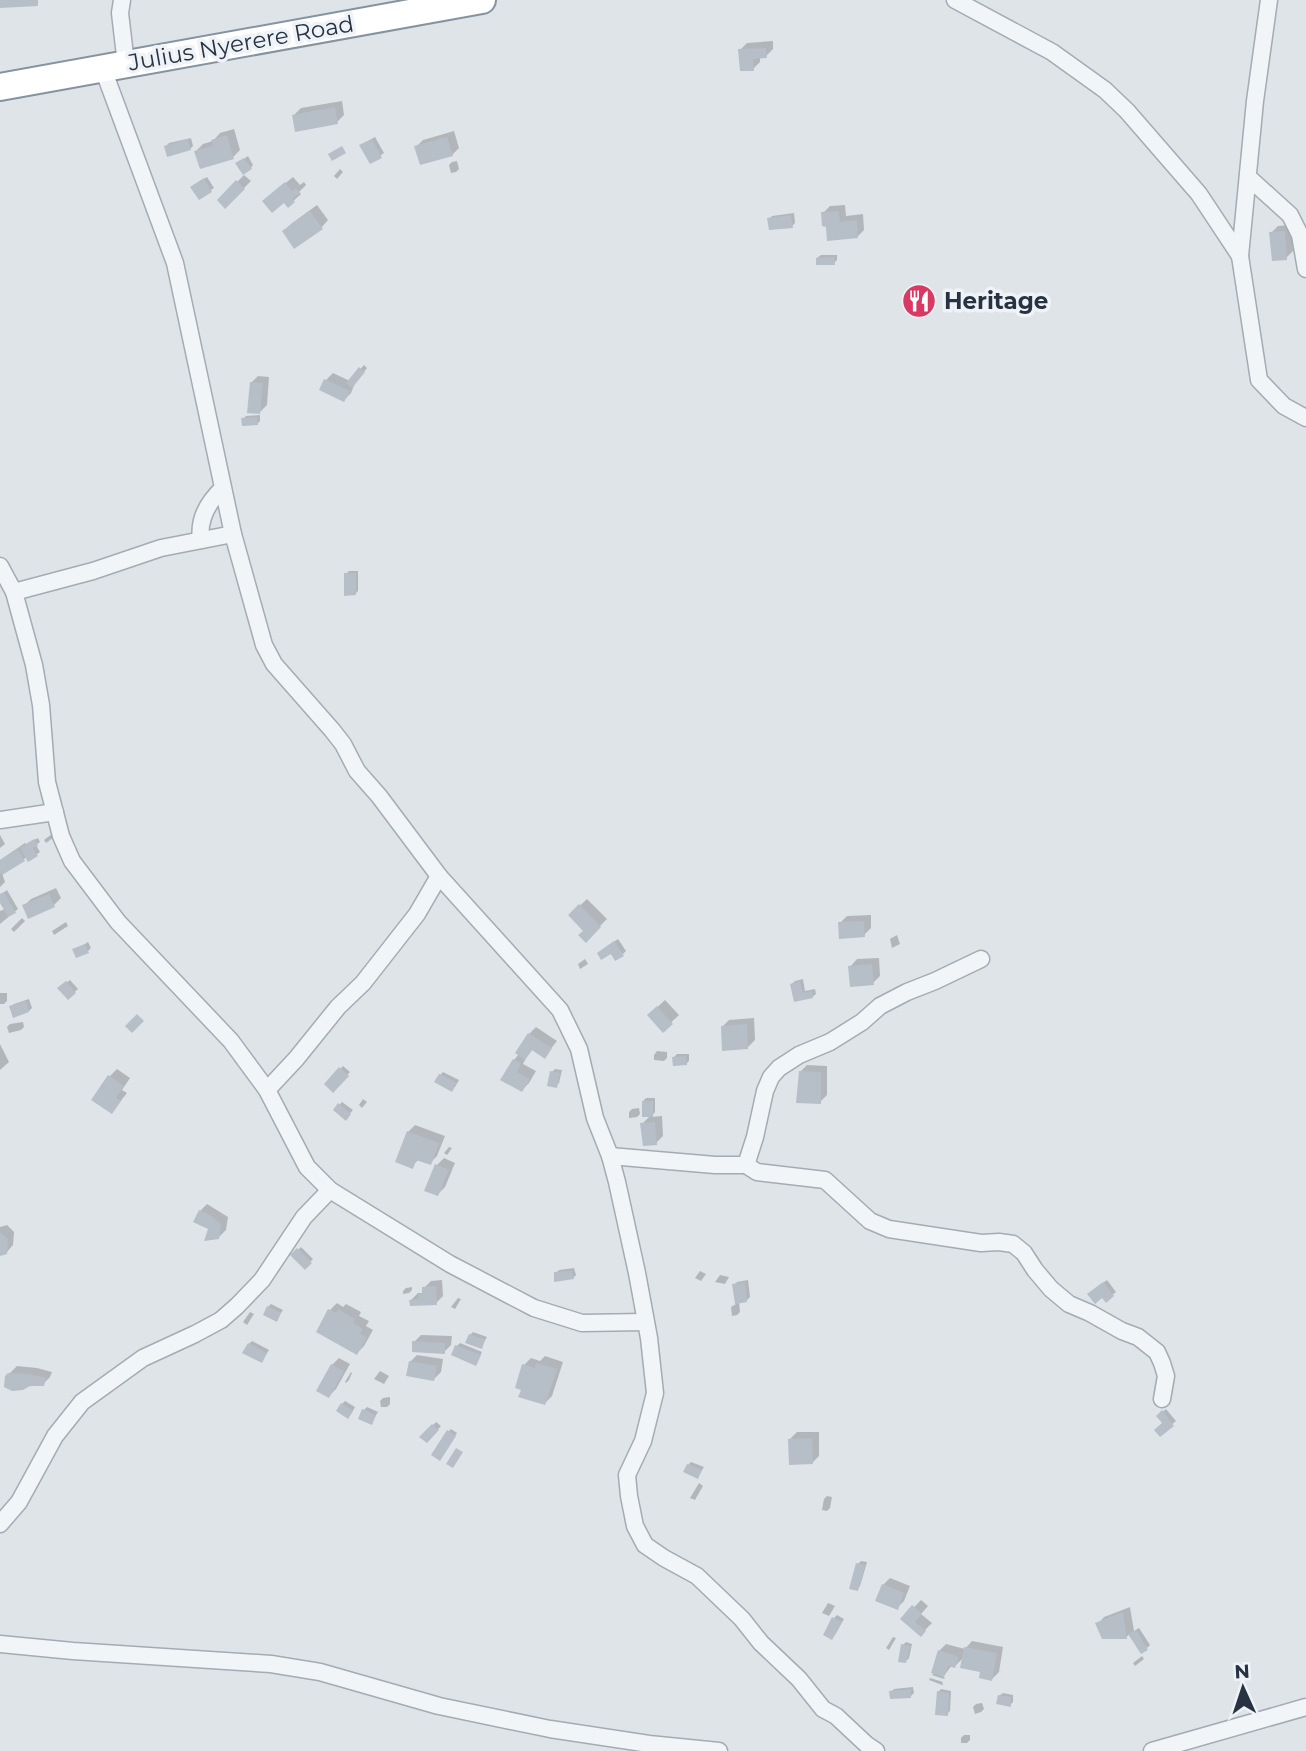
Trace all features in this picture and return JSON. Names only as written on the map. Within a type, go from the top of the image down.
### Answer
[{"type":"highway","name":"Julius Nyerere Road","points":[[0,87],[482,0]]},
{"type":"street","points":[[122,0],[115,66],[175,263],[233,534],[264,645],[274,664],[343,744],[357,771],[439,876],[560,1010],[579,1049],[595,1118],[610,1157],[629,1232],[649,1338],[655,1393],[643,1441],[627,1475],[635,1526],[645,1545],[697,1576],[799,1679],[823,1709],[836,1716],[876,1751]]},
{"type":"street","points":[[955,0],[1052,52],[1105,90],[1127,111],[1199,194],[1240,256]]},
{"type":"street","points":[[1269,0],[1255,101],[1240,256],[1259,380],[1284,406],[1306,418]]},
{"type":"street","points":[[1248,177],[1290,215],[1300,235],[1306,269]]},
{"type":"street","points":[[201,540],[199,530],[206,509],[223,488]]},
{"type":"street","points":[[14,592],[93,571],[161,548],[233,534]]},
{"type":"street","points":[[0,566],[14,592],[34,665],[41,705],[47,782],[61,836],[72,861],[118,922],[232,1041],[267,1090],[307,1167],[330,1190],[450,1264],[534,1308],[582,1323],[645,1322]]},
{"type":"street","points":[[0,820],[55,812]]},
{"type":"street","points":[[267,1090],[338,1007],[363,983],[417,914],[439,876]]},
{"type":"street","points":[[746,1165],[765,1091],[771,1077],[779,1068],[799,1055],[830,1042],[862,1022],[880,1006],[981,959]]},
{"type":"street","points":[[610,1157],[746,1165],[757,1172],[825,1180],[870,1221],[889,1228],[981,1243],[1013,1244],[1024,1253],[1051,1289],[1069,1304],[1138,1337],[1157,1352],[1166,1376],[1162,1399]]},
{"type":"street","points":[[0,1524],[19,1502],[55,1436],[82,1402],[143,1358],[212,1325],[237,1307],[262,1279],[304,1217],[330,1190]]},
{"type":"street","points":[[0,1644],[283,1666],[320,1672],[439,1706],[550,1729],[719,1751]]},
{"type":"street","points":[[1152,1751],[1306,1707]]},
{"type":"building","points":[[0,0],[38,0],[38,6],[0,8]]},
{"type":"building","points":[[766,48],[767,58],[753,59],[754,71],[740,71],[738,49]]},
{"type":"building","points":[[335,107],[338,124],[295,132],[292,115]]},
{"type":"building","points":[[227,135],[234,159],[200,169],[194,151],[213,146],[211,140]]},
{"type":"building","points":[[447,137],[453,156],[420,165],[414,146]]},
{"type":"building","points":[[188,139],[191,150],[167,157],[164,146]]},
{"type":"building","points":[[372,139],[382,158],[370,164],[359,145]]},
{"type":"building","points":[[342,146],[346,153],[332,161],[328,154]]},
{"type":"building","points":[[244,158],[252,169],[243,175],[235,163]]},
{"type":"building","points":[[204,178],[212,192],[199,200],[190,187]]},
{"type":"building","points":[[236,180],[245,189],[225,209],[217,200]]},
{"type":"building","points":[[285,182],[292,191],[296,188],[300,193],[292,199],[295,202],[288,208],[284,203],[272,213],[262,201]]},
{"type":"building","points":[[310,211],[323,229],[294,249],[282,231]]},
{"type":"building","points":[[839,211],[840,222],[857,220],[858,238],[827,241],[821,212]]},
{"type":"building","points":[[791,215],[793,228],[769,230],[767,218]]},
{"type":"building","points":[[1285,231],[1287,260],[1272,261],[1269,232]]},
{"type":"building","points":[[834,257],[835,265],[816,265],[816,258]]},
{"type":"building","points":[[359,367],[365,372],[352,388],[346,383]]},
{"type":"building","points":[[324,379],[350,391],[344,402],[319,390]]},
{"type":"building","points":[[250,382],[263,383],[260,414],[247,413]]},
{"type":"building","points":[[257,417],[258,425],[242,426],[241,418]]},
{"type":"building","points":[[344,573],[356,573],[356,595],[344,596]]},
{"type":"building","points":[[34,839],[38,846],[33,848],[38,856],[28,862],[20,848]]},
{"type":"building","points":[[18,849],[25,861],[2,875],[0,860]]},
{"type":"building","points":[[4,892],[16,913],[8,917],[0,903],[0,894]]},
{"type":"building","points":[[49,894],[55,907],[28,919],[22,905]]},
{"type":"building","points":[[579,904],[601,927],[586,943],[578,935],[583,931],[568,915]]},
{"type":"building","points":[[864,921],[865,937],[839,939],[838,922]]},
{"type":"building","points":[[614,941],[624,956],[615,961],[611,954],[601,960],[597,953]]},
{"type":"building","points":[[85,944],[89,953],[76,958],[72,949]]},
{"type":"building","points":[[872,964],[874,985],[850,987],[848,966]]},
{"type":"building","points":[[66,981],[76,993],[68,1000],[57,988]]},
{"type":"building","points":[[800,981],[803,993],[812,991],[813,998],[794,1002],[790,984]]},
{"type":"building","points":[[26,1001],[29,1012],[13,1018],[9,1006]]},
{"type":"building","points":[[657,1006],[673,1024],[663,1033],[647,1015]]},
{"type":"building","points":[[137,1014],[144,1021],[132,1033],[125,1026]]},
{"type":"building","points":[[747,1024],[748,1049],[722,1051],[721,1026]]},
{"type":"building","points":[[528,1033],[552,1048],[545,1059],[532,1050],[525,1060],[515,1053]]},
{"type":"building","points":[[686,1056],[687,1065],[673,1066],[672,1057]]},
{"type":"building","points":[[513,1059],[521,1063],[517,1072],[530,1079],[522,1092],[500,1080]]},
{"type":"building","points":[[339,1067],[349,1076],[333,1093],[324,1084]]},
{"type":"building","points":[[550,1071],[560,1073],[557,1088],[547,1086]]},
{"type":"building","points":[[799,1071],[821,1072],[821,1104],[796,1103]]},
{"type":"building","points":[[439,1074],[457,1083],[452,1092],[434,1082]]},
{"type":"building","points":[[108,1075],[124,1086],[116,1098],[121,1101],[112,1114],[91,1100]]},
{"type":"building","points":[[642,1101],[653,1101],[653,1117],[642,1117]]},
{"type":"building","points":[[338,1103],[351,1114],[346,1121],[333,1110]]},
{"type":"building","points":[[655,1122],[657,1145],[643,1146],[640,1123]]},
{"type":"building","points":[[407,1131],[439,1143],[431,1165],[416,1160],[413,1169],[395,1162]]},
{"type":"building","points":[[435,1164],[449,1170],[438,1196],[424,1191]]},
{"type":"building","points":[[199,1210],[221,1224],[219,1239],[204,1241],[208,1229],[193,1222]]},
{"type":"building","points":[[0,1232],[8,1239],[7,1254],[0,1256]]},
{"type":"building","points":[[297,1248],[312,1263],[305,1270],[290,1255]]},
{"type":"building","points":[[572,1271],[574,1279],[554,1282],[554,1272]]},
{"type":"building","points":[[745,1282],[747,1302],[735,1304],[732,1284]]},
{"type":"building","points":[[1103,1282],[1114,1296],[1106,1303],[1102,1298],[1095,1304],[1087,1294]]},
{"type":"building","points":[[436,1286],[437,1305],[410,1306],[409,1300],[419,1299],[418,1294],[422,1294],[422,1287]]},
{"type":"building","points":[[267,1306],[281,1313],[277,1322],[263,1315]]},
{"type":"building","points":[[328,1309],[336,1313],[338,1309],[355,1319],[353,1323],[363,1329],[360,1334],[367,1337],[357,1355],[316,1332]]},
{"type":"building","points":[[469,1334],[485,1340],[482,1349],[465,1343]]},
{"type":"building","points":[[412,1341],[445,1343],[445,1354],[412,1352]]},
{"type":"building","points":[[248,1343],[267,1353],[262,1363],[242,1353]]},
{"type":"building","points":[[455,1345],[481,1355],[476,1366],[451,1355]]},
{"type":"building","points":[[409,1361],[437,1366],[434,1381],[406,1376]]},
{"type":"building","points":[[536,1363],[557,1369],[545,1405],[518,1397],[521,1390],[515,1388],[522,1364],[535,1368]]},
{"type":"building","points":[[331,1364],[344,1371],[329,1398],[316,1391]]},
{"type":"building","points":[[8,1373],[46,1378],[44,1386],[30,1386],[12,1391],[4,1387]]},
{"type":"building","points":[[341,1403],[353,1411],[348,1419],[336,1411]]},
{"type":"building","points":[[362,1409],[376,1415],[372,1425],[358,1419]]},
{"type":"building","points":[[1162,1410],[1174,1426],[1160,1437],[1154,1430],[1162,1423],[1156,1416]]},
{"type":"building","points":[[432,1424],[439,1430],[427,1443],[419,1437]]},
{"type":"building","points":[[447,1430],[456,1436],[440,1461],[431,1455]]},
{"type":"building","points":[[812,1438],[813,1464],[789,1465],[788,1439]]},
{"type":"building","points":[[456,1448],[463,1452],[453,1468],[446,1464]]},
{"type":"building","points":[[687,1464],[702,1470],[698,1479],[683,1472]]},
{"type":"building","points":[[856,1563],[865,1565],[858,1591],[849,1589]]},
{"type":"building","points":[[882,1584],[904,1593],[898,1610],[875,1601]]},
{"type":"building","points":[[912,1605],[922,1614],[915,1622],[926,1631],[921,1637],[900,1619]]},
{"type":"building","points":[[1123,1612],[1127,1639],[1102,1639],[1095,1623]]},
{"type":"building","points":[[832,1617],[842,1622],[832,1640],[823,1635]]},
{"type":"building","points":[[1136,1630],[1148,1650],[1141,1654],[1128,1634]]},
{"type":"building","points":[[901,1644],[910,1646],[906,1663],[898,1662]]},
{"type":"building","points":[[964,1647],[997,1653],[992,1681],[979,1678],[980,1672],[960,1668]]},
{"type":"building","points":[[938,1650],[959,1657],[955,1668],[948,1666],[944,1677],[931,1673]]},
{"type":"building","points":[[911,1689],[911,1698],[890,1699],[889,1691]]},
{"type":"building","points":[[937,1691],[949,1693],[948,1716],[935,1715]]},
{"type":"building","points":[[998,1695],[1011,1697],[1011,1707],[996,1704]]},
{"type":"place","name":"Heritage","points":[[919,301]]}]
